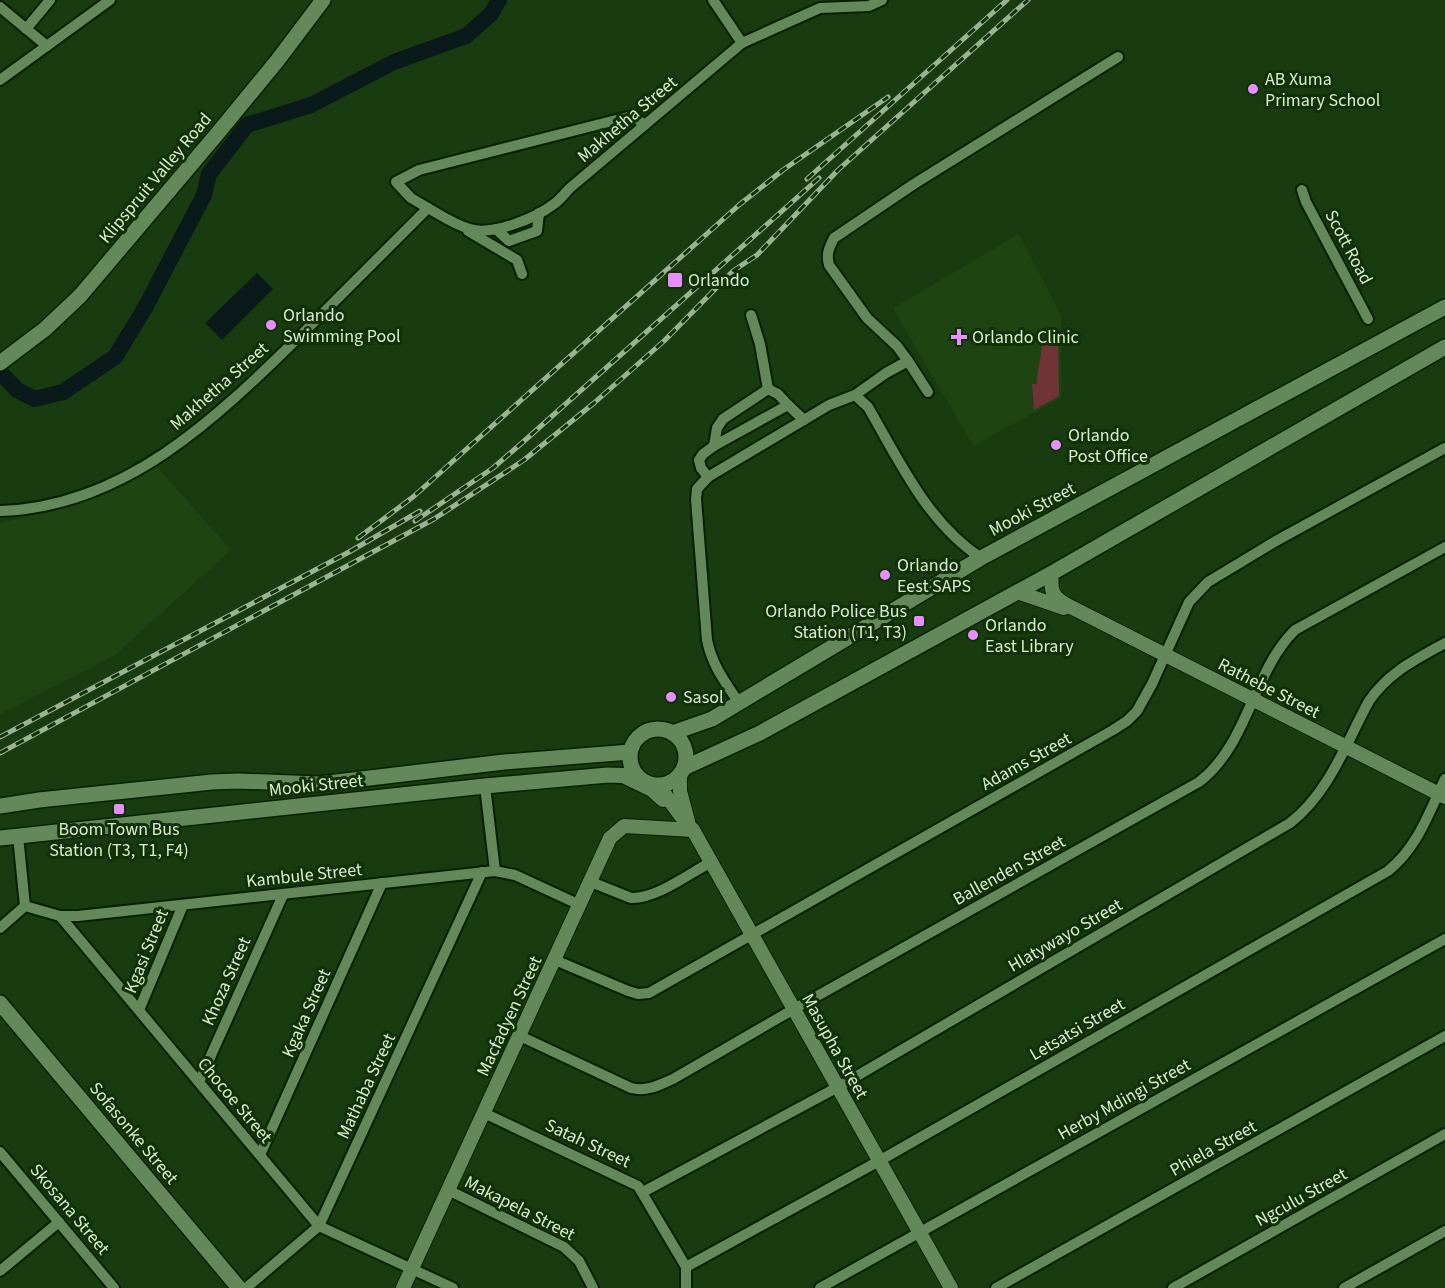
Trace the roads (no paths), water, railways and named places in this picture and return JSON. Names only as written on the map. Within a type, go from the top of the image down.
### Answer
[{"type":"main road","name":"Klipspruit Valley Road","points":[[0,363],[101,258],[254,74],[310,0]]},
{"type":"main road","name":"Klipspruit Valley Road","points":[[0,351],[26,338],[65,312],[112,260],[269,70],[323,0]]},
{"type":"main road","name":"Mooki Street","points":[[672,733],[712,719],[981,558],[1445,307]]},
{"type":"main road","points":[[683,772],[687,757],[684,745],[672,733],[657,729],[647,731],[632,747],[629,776],[659,786],[672,783],[683,772],[760,733],[1052,573],[1445,347]]},
{"type":"main road","name":"Mooki Street","points":[[0,806],[212,782],[319,784],[632,747]]},
{"type":"main road","name":"Mooki Street","points":[[0,838],[485,786],[608,775],[629,776]]},
{"type":"main road","name":"Sofasonke Street","points":[[0,1003],[239,1288]]},
{"type":"street","points":[[26,29],[51,0]]},
{"type":"street","points":[[0,80],[110,0]]},
{"type":"street","points":[[713,0],[742,43]]},
{"type":"street","points":[[824,4],[869,6],[882,0]]},
{"type":"street","name":"Makhetha Street","points":[[0,511],[34,509],[91,493],[132,474],[165,454],[232,401],[428,208],[472,230],[496,229],[539,213],[554,204],[742,43],[824,4]]},
{"type":"street","points":[[0,7],[47,46]]},
{"type":"street","points":[[928,392],[897,346],[867,318],[830,265],[827,257],[828,249],[834,238],[905,190],[1118,57]]},
{"type":"street","points":[[428,208],[411,198],[396,182],[419,170],[628,117],[637,119],[645,125]]},
{"type":"street","name":"Scott Road","points":[[1302,190],[1306,202],[1368,319]]},
{"type":"street","points":[[458,225],[517,260],[522,274]]},
{"type":"street","points":[[751,315],[760,344],[768,389]]},
{"type":"street","points":[[739,703],[715,668],[707,640],[697,489],[708,477],[829,405],[855,395],[908,361]]},
{"type":"street","points":[[768,389],[778,394],[804,420]]},
{"type":"street","points":[[714,446],[717,428],[723,419],[768,389]]},
{"type":"street","points":[[855,395],[868,407],[926,506],[942,526],[981,558]]},
{"type":"street","points":[[708,477],[701,468],[699,460],[703,454],[788,405]]},
{"type":"street","name":"Adams Street","points":[[555,960],[638,994],[649,993],[1127,721],[1144,699],[1189,602],[1210,580],[1445,448]]},
{"type":"street","name":"Ballenden Street","points":[[520,1036],[638,1090],[654,1088],[673,1079],[1199,782],[1219,764],[1255,700],[1277,651],[1295,630],[1445,546]]},
{"type":"street","points":[[966,548],[967,567]]},
{"type":"street","name":"Rathebe Street","points":[[1052,573],[1050,586],[1052,593],[1061,602],[1441,795]]},
{"type":"street","name":"Rathebe Street","points":[[1017,592],[1078,611]]},
{"type":"street","name":"Hlatywayo Street","points":[[643,1191],[838,1087],[1290,823],[1313,802],[1324,788],[1369,701],[1386,680],[1445,643]]},
{"type":"street","name":"Masupha Street","points":[[683,772],[680,791],[687,823]]},
{"type":"street","points":[[629,776],[656,792],[687,823]]},
{"type":"street","name":"Letsatsi Street","points":[[686,1267],[879,1161],[1388,871],[1400,862],[1413,844],[1441,795],[1445,779]]},
{"type":"street","points":[[485,786],[495,871]]},
{"type":"street","name":"Masupha Street","points":[[659,786],[687,823],[711,862],[951,1288]]},
{"type":"street","name":"Macfadyen Street","points":[[403,1288],[610,838],[624,826],[687,823]]},
{"type":"street","points":[[0,928],[25,906],[18,836]]},
{"type":"street","points":[[591,882],[631,898],[637,898],[651,894],[711,862]]},
{"type":"street","name":"Kambule Street","points":[[25,906],[60,916],[283,895],[495,871],[515,875],[580,905]]},
{"type":"street","name":"Mathaba Street","points":[[246,1288],[319,1226],[482,872]]},
{"type":"street","name":"Kgaka Street","points":[[260,1155],[382,883]]},
{"type":"street","name":"Khoza Street","points":[[199,1082],[283,895]]},
{"type":"street","name":"Kgasi Street","points":[[139,1010],[183,905]]},
{"type":"street","name":"Chocoe Street","points":[[60,916],[319,1226],[453,1288]]},
{"type":"street","name":"Herby Mdingi Street","points":[[820,1288],[1445,939]]},
{"type":"street","name":"Phiela Street","points":[[996,1288],[1445,1036]]},
{"type":"street","name":"Satah Street","points":[[484,1113],[632,1182],[643,1191],[686,1267],[686,1288]]},
{"type":"street","name":"Ngculu Street","points":[[1173,1288],[1445,1134]]},
{"type":"street","name":"Skosana Street","points":[[0,1152],[113,1288]]},
{"type":"street","name":"Makapela Street","points":[[448,1190],[564,1246],[579,1261],[593,1288]]},
{"type":"street","points":[[0,1271],[59,1222]]},
{"type":"street","points":[[1344,1288],[1445,1231]]},
{"type":"waterway","points":[[0,372],[17,390],[35,399],[63,392],[115,357],[145,308],[204,195],[209,174],[247,125],[311,105],[394,62],[466,36],[491,14],[499,0]]},
{"type":"railway","points":[[807,179],[1007,0]]},
{"type":"railway","points":[[0,753],[434,519],[524,460],[594,403],[664,341],[733,271],[757,255],[838,170],[1028,0]]},
{"type":"railway","points":[[358,538],[413,497],[739,205],[783,170],[888,97]]},
{"type":"railway","points":[[415,521],[493,468],[819,178]]},
{"type":"railway","points":[[0,737],[349,552],[420,511]]},
{"type":"place","name":"AB Xuma Primary School","points":[[1253,89]]},
{"type":"place","name":"Orlando","points":[[675,280]]},
{"type":"place","name":"Orlando Swimming Pool","points":[[271,325]]},
{"type":"place","name":"Orlando Clinic","points":[[959,337]]},
{"type":"place","name":"Orlando Post Office","points":[[1056,445]]},
{"type":"place","name":"Orlando Eest SAPS","points":[[885,575]]},
{"type":"place","name":"Orlando Police Bus Station (T1, T3)","points":[[919,621]]},
{"type":"place","name":"Orlando East Library","points":[[973,635]]},
{"type":"place","name":"Sasol","points":[[671,697]]},
{"type":"place","name":"Boom Town Bus Station (T3, T1, F4)","points":[[119,809]]}]
